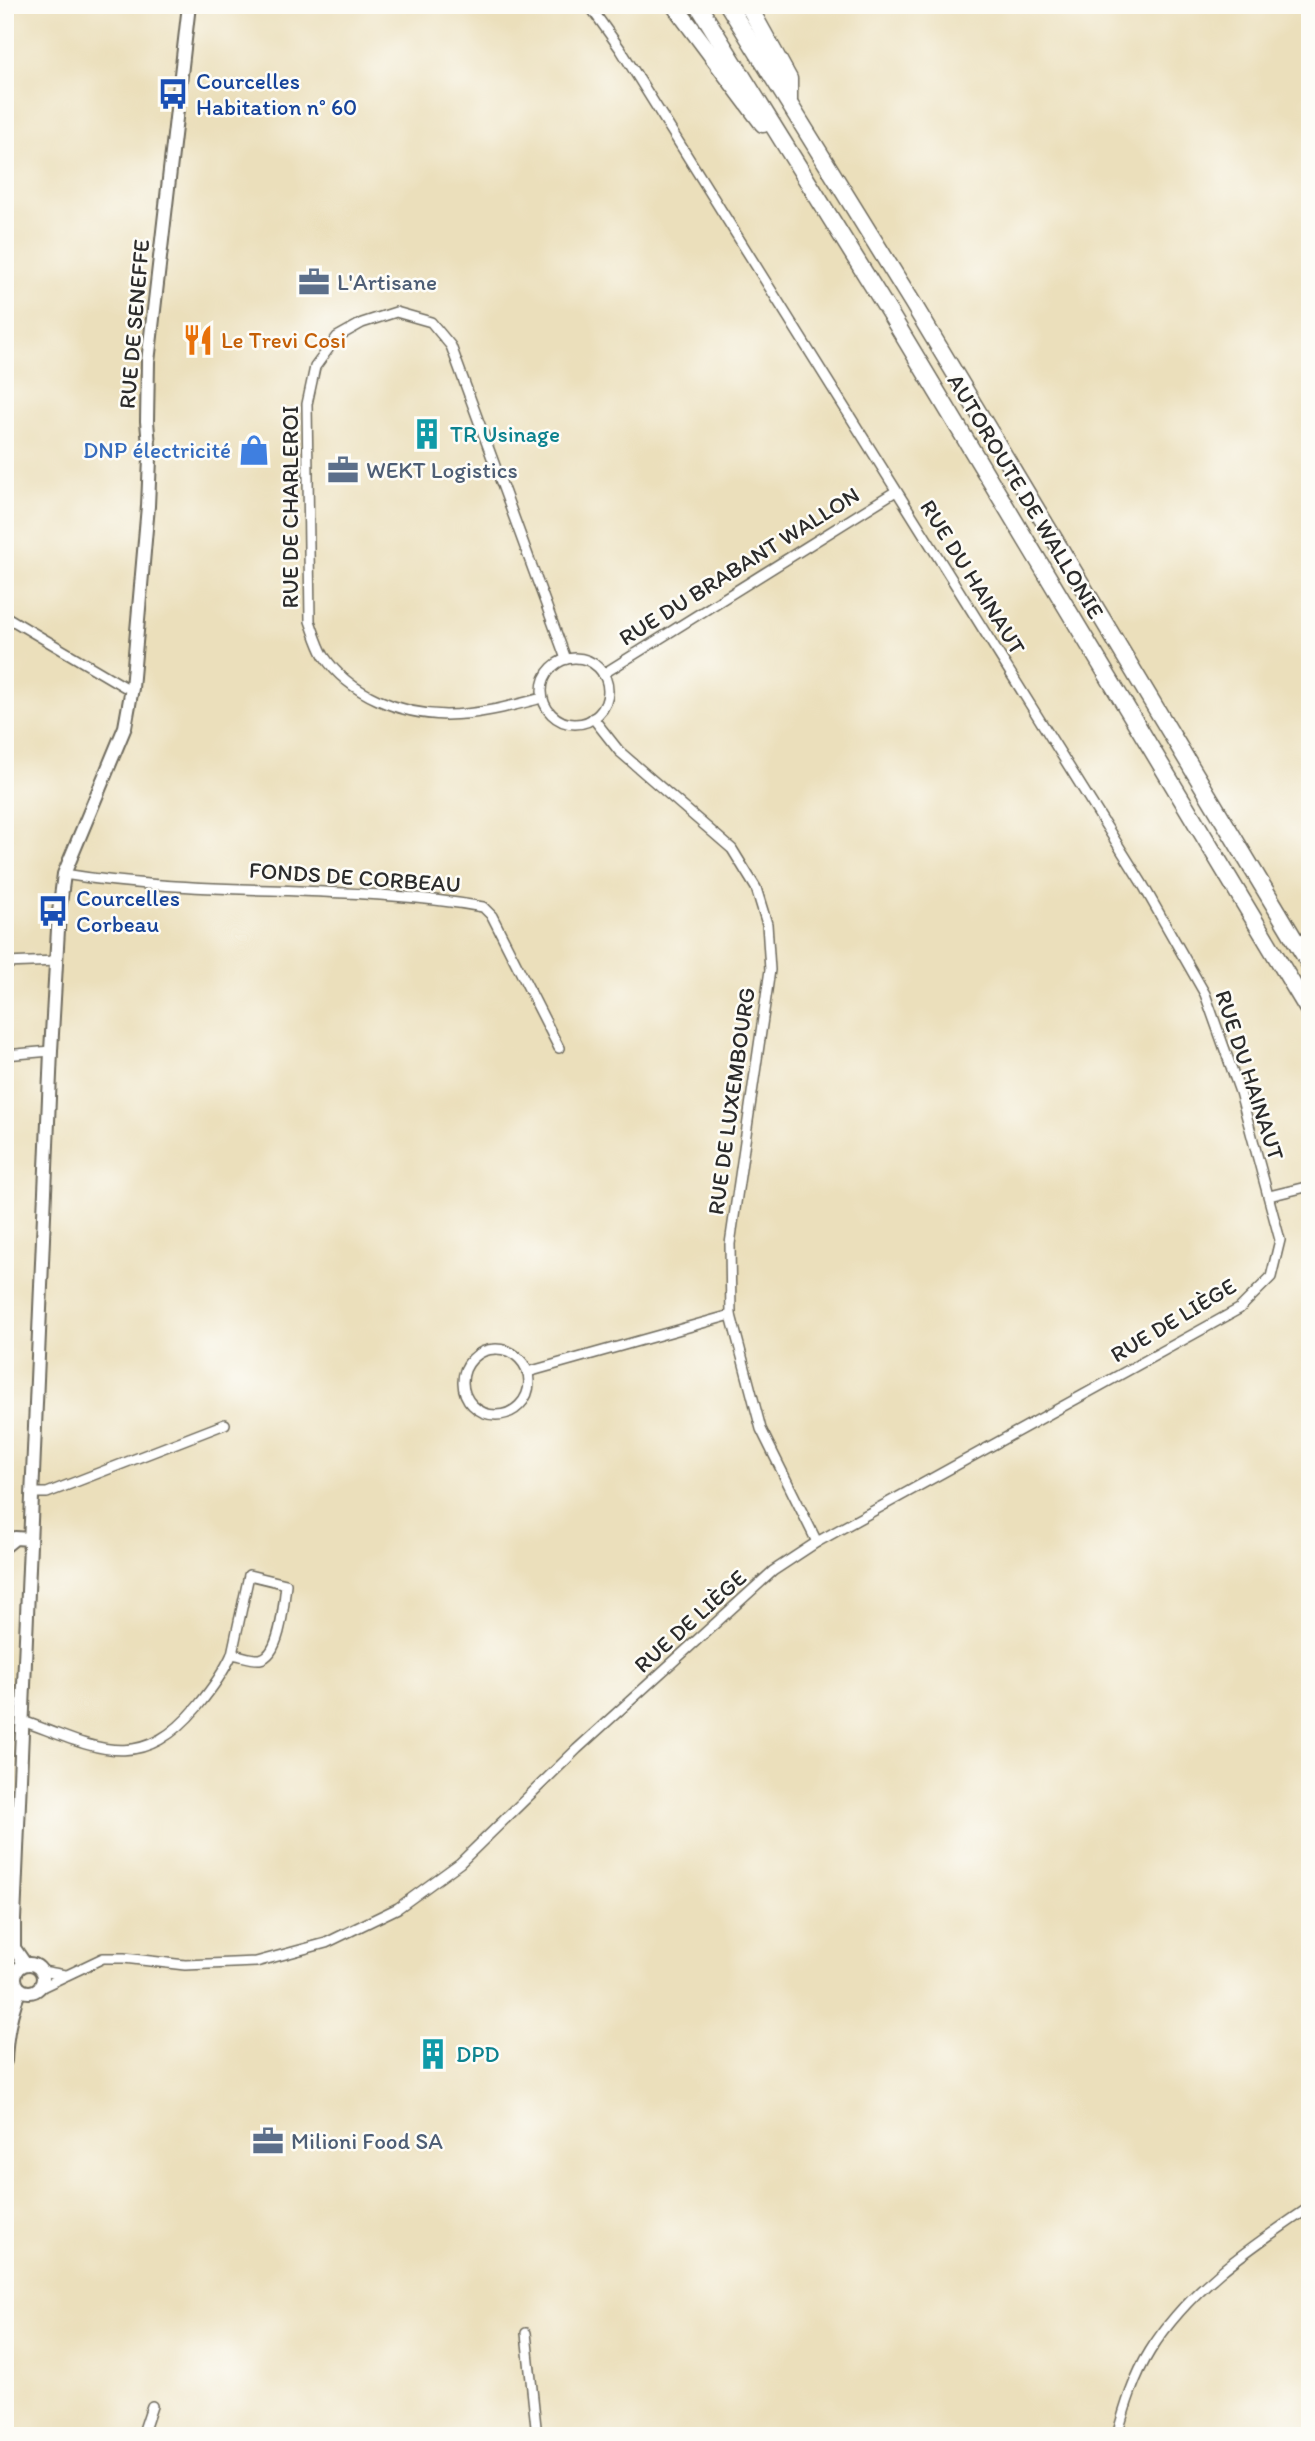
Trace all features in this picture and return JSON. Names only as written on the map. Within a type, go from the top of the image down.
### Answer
[{"type":"highway","points":[[674,5],[759,121],[784,141]]},
{"type":"highway","name":"AUTOROUTE DE WALLONIE","points":[[698,5],[892,317],[1310,1013]]},
{"type":"highway","name":"AUTOROUTE DE WALLONIE","points":[[728,5],[789,100],[1310,965]]},
{"type":"highway","points":[[748,5],[789,79],[789,100]]},
{"type":"street","name":"RUE DE SENEFFE","points":[[26,1964],[14,1948],[14,1939],[51,1051],[64,874],[125,727],[132,688],[148,506],[148,362],[189,5]]},
{"type":"street","name":"RUE DU HAINAUT","points":[[589,5],[629,62],[1143,885],[1205,994],[1240,1092],[1269,1196]]},
{"type":"street","name":"RUE DE CHARLEROI","points":[[542,698],[495,710],[446,715],[404,708],[373,699],[344,680],[323,654],[310,621],[307,404],[315,367],[337,337],[362,323],[396,312],[431,322],[452,346],[566,659]]},
{"type":"street","name":"RUE DU BRABANT WALLON","points":[[603,674],[896,491]]},
{"type":"street","points":[[5,616],[125,687],[132,688]]},
{"type":"street","points":[[566,659],[587,660],[603,674],[607,683],[605,702],[593,718],[583,722],[573,724],[563,721],[547,708],[542,698],[544,678],[549,670],[566,659]]},
{"type":"street","name":"RUE DE LUXEMBOURG","points":[[593,718],[619,751],[732,849],[756,888],[767,924],[770,970],[730,1244],[731,1315],[761,1429],[817,1542]]},
{"type":"street","name":"FONDS DE CORBEAU","points":[[64,874],[92,879],[408,898],[484,907],[492,916],[559,1048]]},
{"type":"street","points":[[5,963],[57,961]]},
{"type":"street","points":[[5,1055],[51,1051]]},
{"type":"street","points":[[1269,1196],[1310,1186]]},
{"type":"street","name":"RUE DE LIÈGE","points":[[40,1988],[103,1958],[185,1965],[256,1962],[326,1943],[398,1908],[460,1863],[577,1749],[773,1571],[817,1542],[1239,1309],[1271,1276],[1280,1240],[1269,1196]]},
{"type":"street","points":[[527,1372],[731,1315]]},
{"type":"street","points":[[489,1350],[505,1350],[515,1355],[527,1372],[528,1391],[524,1399],[519,1406],[502,1415],[482,1412],[473,1406],[463,1387],[467,1366],[474,1357],[489,1350]]},
{"type":"street","points":[[31,1493],[47,1493],[225,1424]]},
{"type":"street","points":[[5,1546],[15,1538],[30,1539]]},
{"type":"street","points":[[23,1721],[90,1745],[124,1751],[145,1747],[165,1738],[183,1724],[225,1671],[232,1654],[249,1575],[286,1584],[276,1644],[269,1654],[260,1659],[232,1654]]},
{"type":"street","points":[[42,1970],[44,1979],[40,1988],[29,1993],[20,1989],[15,1982],[16,1973],[26,1964],[65,1975]]},
{"type":"street","points":[[5,2061],[7,2033],[20,1989]]},
{"type":"street","points":[[1117,2436],[1136,2377],[1150,2351],[1179,2312],[1241,2254],[1310,2207]]},
{"type":"street","points":[[526,2333],[537,2436]]},
{"type":"street","points":[[142,2436],[152,2406]]},
{"type":"place","name":"Courcelles Habitation n° 60","points":[[173,94]]},
{"type":"place","name":"L'Artisane","points":[[314,282]]},
{"type":"place","name":"Le Trevi Cosi","points":[[198,340]]},
{"type":"place","name":"TR Usinage","points":[[427,434]]},
{"type":"place","name":"DNP électricité","points":[[254,450]]},
{"type":"place","name":"WEKT Logistics","points":[[343,470]]},
{"type":"place","name":"Courcelles Corbeau","points":[[53,911]]},
{"type":"place","name":"DPD","points":[[433,2054]]},
{"type":"place","name":"Milioni Food SA","points":[[268,2141]]}]
